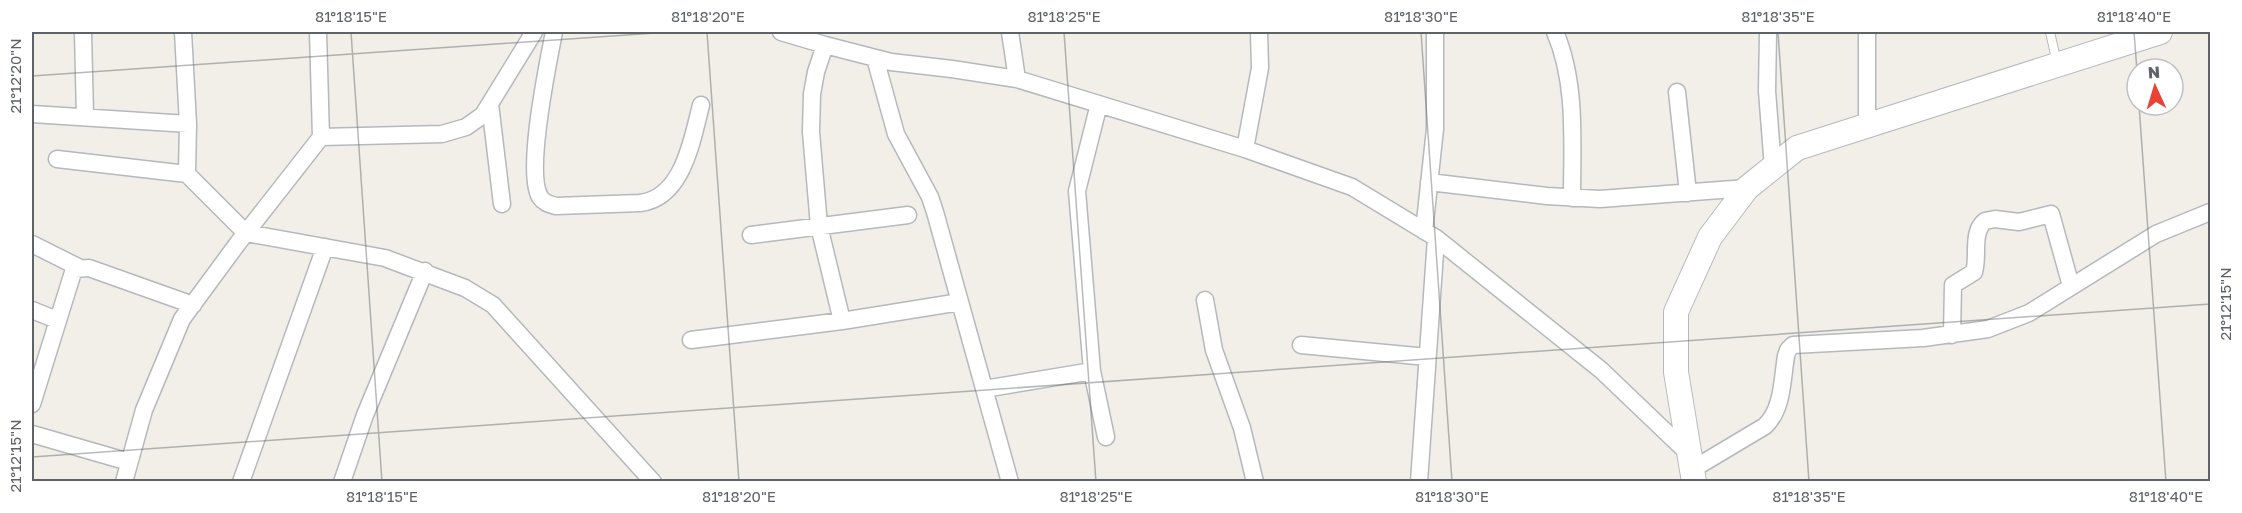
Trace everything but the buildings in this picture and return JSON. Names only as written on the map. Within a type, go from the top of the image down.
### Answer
[{"type":"main road","points":[[1692,469],[1676,372],[1676,312],[1710,237],[1747,188],[1797,148],[2160,32]]},
{"type":"street","points":[[83,32],[85,117]]},
{"type":"street","points":[[183,32],[188,124],[187,174]]},
{"type":"street","points":[[124,482],[144,410],[182,319],[321,137],[318,32]]},
{"type":"street","points":[[321,137],[441,134],[466,127],[483,115],[534,32]]},
{"type":"street","points":[[554,32],[536,147],[538,194],[547,204],[556,206],[640,203],[651,202],[661,196],[683,166],[701,105]]},
{"type":"street","points":[[781,32],[875,58],[1017,79],[1245,149],[1352,187],[1430,235],[1601,370],[1692,469],[1772,420],[1778,405],[1788,350],[1794,345],[1923,338],[1988,329],[2029,313],[2139,243],[2174,225],[2211,212]]},
{"type":"street","points":[[1010,32],[1017,79]]},
{"type":"street","points":[[1245,149],[1260,68],[1259,32]]},
{"type":"street","points":[[1419,482],[1427,357],[1429,182],[1436,104],[1435,32]]},
{"type":"street","points":[[1555,32],[1563,50],[1568,75],[1572,124],[1572,198]]},
{"type":"street","points":[[1768,32],[1767,91],[1773,168]]},
{"type":"street","points":[[1867,126],[1868,32]]},
{"type":"street","points":[[825,45],[816,72],[811,112],[819,226],[842,321]]},
{"type":"street","points":[[875,58],[896,134],[930,197],[935,212],[1010,482]]},
{"type":"street","points":[[1677,92],[1688,193]]},
{"type":"street","points":[[490,104],[502,204]]},
{"type":"street","points":[[1100,104],[1077,191],[1092,370],[1106,437]]},
{"type":"street","points":[[32,114],[188,124]]},
{"type":"street","points":[[57,159],[187,174],[246,233],[386,258],[465,288],[493,305],[652,482]]},
{"type":"street","points":[[1429,182],[1572,198],[1628,198],[1747,188]]},
{"type":"street","points":[[1952,335],[1953,285],[1975,269],[1978,231],[1985,221],[1995,219],[2019,222],[2051,214],[2071,286]]},
{"type":"street","points":[[751,235],[908,215]]},
{"type":"street","points":[[32,244],[78,267],[89,268],[193,305]]},
{"type":"street","points":[[241,482],[325,247]]},
{"type":"street","points":[[32,404],[72,273],[78,267]]},
{"type":"street","points":[[342,482],[369,404],[425,271]]},
{"type":"street","points":[[1205,300],[1214,350],[1242,429],[1256,482]]},
{"type":"street","points":[[691,340],[842,321],[960,302]]},
{"type":"street","points":[[32,310],[57,320]]},
{"type":"street","points":[[1301,345],[1427,357]]},
{"type":"street","points":[[984,389],[1092,370]]},
{"type":"street","points":[[32,434],[129,462]]},
{"type":"lane","points":[[2050,32],[2057,65]]}]
